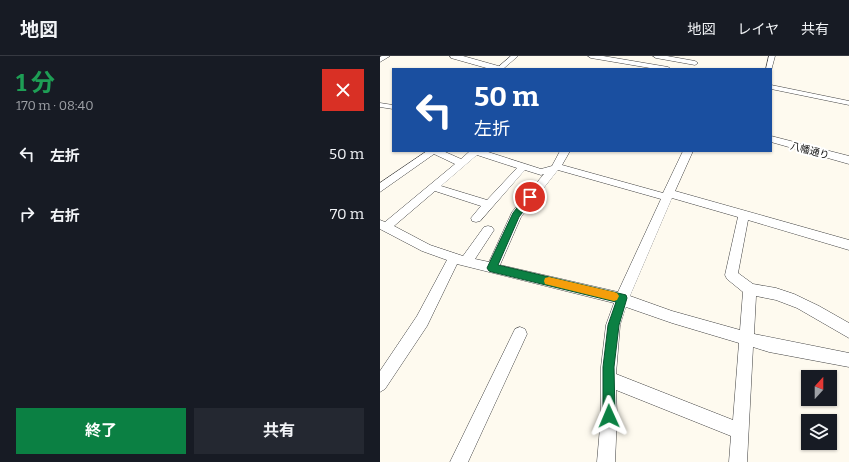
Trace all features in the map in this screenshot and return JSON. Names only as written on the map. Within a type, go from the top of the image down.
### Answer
[{"type":"street","points":[[380,60],[387,56]]},
{"type":"street","points":[[454,56],[496,68]]},
{"type":"street","points":[[500,68],[515,56]]},
{"type":"street","points":[[592,56],[636,66],[657,68]]},
{"type":"street","points":[[636,66],[644,56]]},
{"type":"street","points":[[656,56],[695,63]]},
{"type":"street","points":[[769,68],[772,56]]},
{"type":"street","points":[[772,87],[849,103]]},
{"type":"street","points":[[380,105],[392,107]]},
{"type":"street","name":"八幡通り","points":[[772,140],[849,160]]},
{"type":"street","points":[[380,188],[433,152]]},
{"type":"street","points":[[436,152],[462,163]]},
{"type":"street","points":[[474,152],[434,187],[383,226],[426,248],[460,260],[622,298],[672,317],[747,338],[800,351],[849,360]]},
{"type":"street","points":[[478,152],[541,172],[558,167],[744,214],[849,245]]},
{"type":"street","points":[[492,268],[516,216],[555,168],[563,152]]},
{"type":"street","points":[[606,462],[609,416],[608,367],[614,325],[622,298],[688,152]]},
{"type":"street","points":[[476,218],[524,166]]},
{"type":"street","points":[[434,187],[488,204]]},
{"type":"street","points":[[744,214],[731,275],[750,290],[763,290],[798,303],[849,331]]},
{"type":"street","points":[[380,384],[460,260],[488,230]]},
{"type":"street","points":[[738,462],[750,290]]},
{"type":"street","points":[[459,462],[520,334]]},
{"type":"street","points":[[609,379],[740,431]]},
{"type":"slow traffic","points":[[549,281],[614,296]]},
{"type":"route","points":[[530,197],[516,216],[492,268],[622,298],[614,325],[608,367],[609,416]]}]
